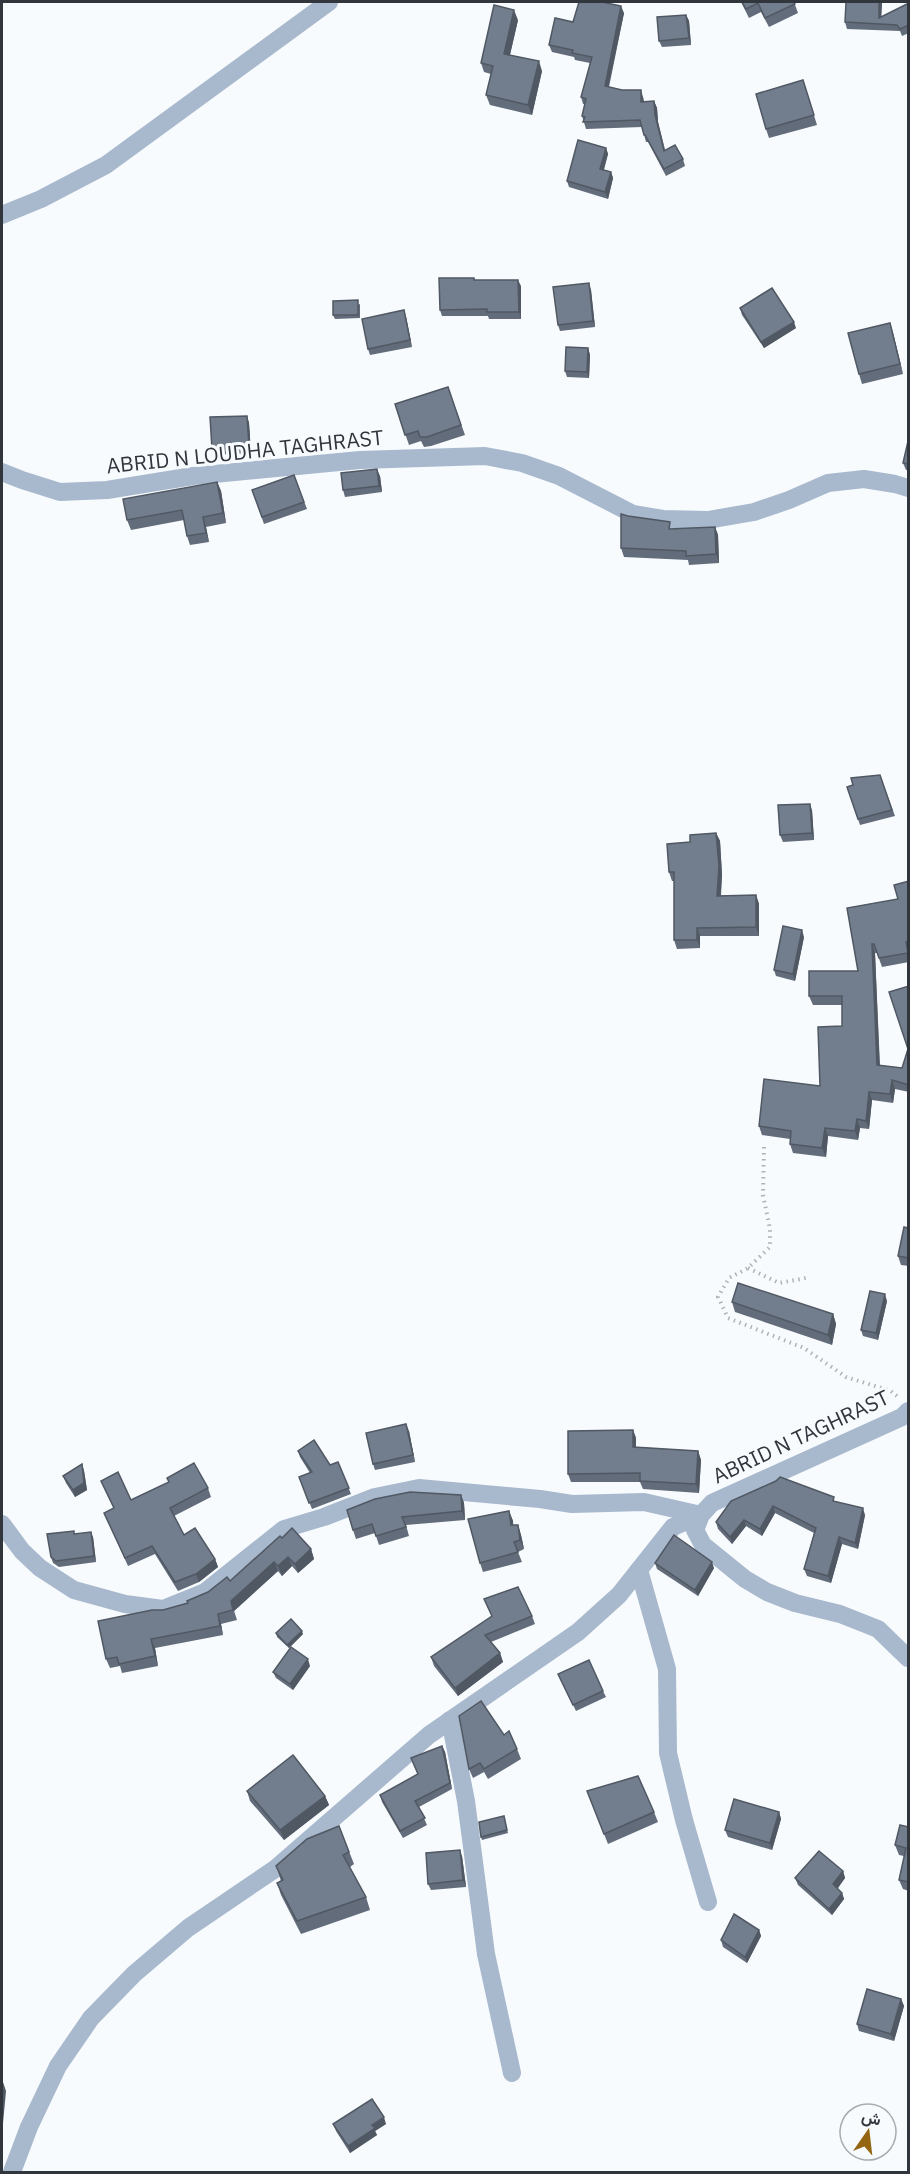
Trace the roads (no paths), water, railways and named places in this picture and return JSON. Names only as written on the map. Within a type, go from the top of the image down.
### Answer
[{"type":"street","points":[[2,215],[41,199],[106,165],[329,2]]},
{"type":"street","name":"ABRID N LOUDHA TAGHRAST","points":[[2,472],[60,492],[107,490],[193,476],[360,460],[485,456],[522,463],[559,476],[633,514],[663,519],[708,520],[763,509],[828,483],[864,479],[909,488]]},
{"type":"street","name":"ABRID N TAGHRAST","points":[[12,2172],[29,2127],[58,2066],[92,2018],[134,1974],[188,1928],[275,1869],[429,1735],[578,1632],[619,1595],[674,1527],[701,1515],[712,1503],[902,1417],[904,1404]]},
{"type":"street","points":[[2,1524],[22,1551],[40,1568],[74,1590],[125,1604],[163,1609],[205,1592],[285,1529],[375,1497],[420,1488],[572,1504],[644,1502],[701,1515],[695,1530],[703,1545],[745,1579],[767,1592],[840,1614],[878,1629],[909,1658]]},
{"type":"street","points":[[639,1570],[667,1668],[668,1753],[684,1820],[708,1902]]},
{"type":"street","points":[[450,1720],[466,1800],[486,1954],[512,2073]]}]
